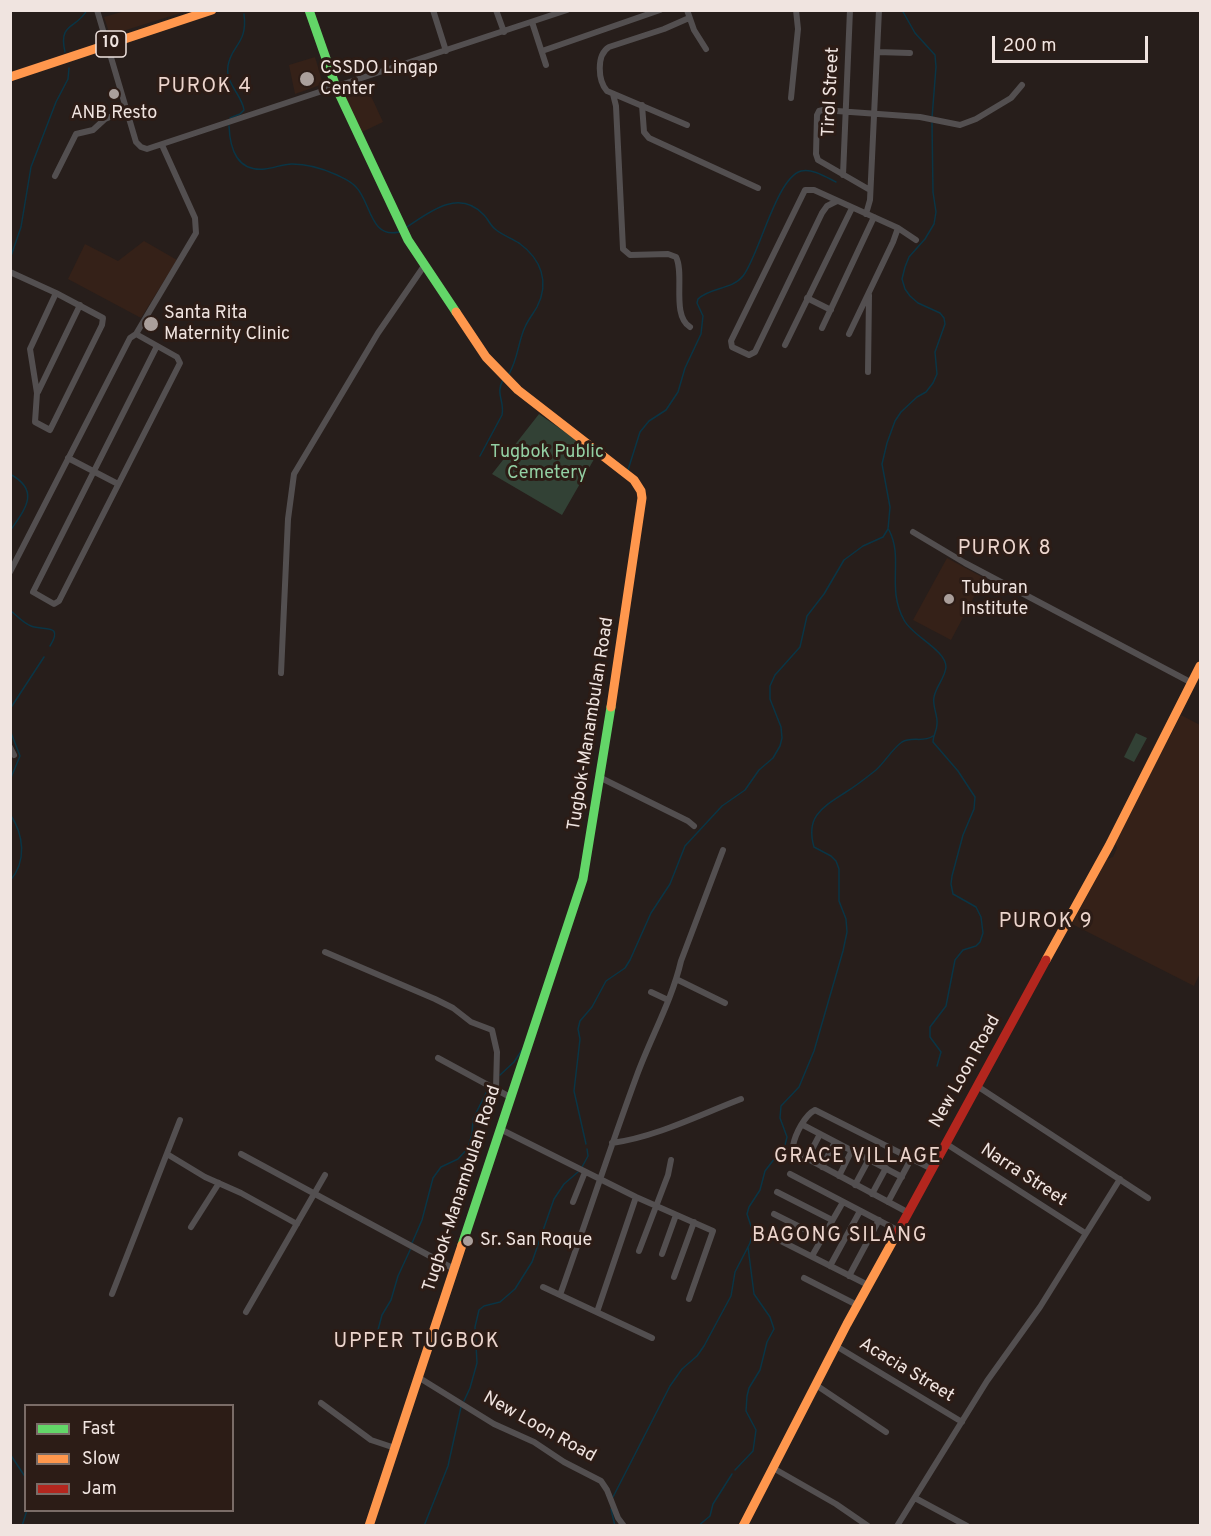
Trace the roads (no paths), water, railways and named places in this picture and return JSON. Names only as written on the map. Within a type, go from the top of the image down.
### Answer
[{"type":"main road","name":"10","points":[[11,75],[212,10]]},
{"type":"main road","name":"Tugbok-Manambulan Road","points":[[309,10],[336,87],[408,240],[423,266],[476,343],[501,374],[518,390],[634,480],[641,491],[642,507],[602,778],[583,879],[369,1526]]},
{"type":"main road","name":"New Loon Road","points":[[743,1526],[868,1285],[1109,846],[1200,666]]},
{"type":"street","points":[[97,10],[136,141],[144,148],[162,145],[567,10]]},
{"type":"street","points":[[433,10],[446,51]]},
{"type":"street","points":[[496,10],[504,32]]},
{"type":"street","points":[[542,51],[660,10]]},
{"type":"street","points":[[687,10],[706,49]]},
{"type":"street","points":[[791,98],[798,29],[796,10]]},
{"type":"street","name":"Tirol Street","points":[[843,175],[850,10]]},
{"type":"street","points":[[866,214],[870,190],[879,10]]},
{"type":"street","points":[[687,125],[613,94],[604,87],[602,82],[600,59],[604,51],[689,18]]},
{"type":"street","points":[[532,22],[546,64]]},
{"type":"street","points":[[877,52],[910,53]]},
{"type":"street","points":[[870,190],[819,162],[816,158],[819,111],[928,118],[960,125],[968,123],[1011,98],[1022,85]]},
{"type":"street","points":[[613,94],[616,106],[623,249],[630,255],[668,254],[678,260],[682,319],[690,327]]},
{"type":"street","points":[[642,105],[646,136],[758,188]]},
{"type":"street","points":[[55,176],[76,134],[93,130],[105,119],[127,110]]},
{"type":"street","points":[[10,572],[130,338],[136,334],[177,266],[196,229],[195,218],[162,145]]},
{"type":"street","points":[[837,201],[827,206],[822,213],[755,352],[750,355],[733,348],[731,341],[803,192],[810,189],[898,228],[916,240]]},
{"type":"street","points":[[785,345],[852,208]]},
{"type":"street","points":[[822,328],[874,218]]},
{"type":"street","points":[[849,334],[896,237],[898,228]]},
{"type":"street","points":[[281,673],[288,519],[294,474],[378,333],[423,266]]},
{"type":"street","points":[[10,272],[56,293],[101,316],[103,321],[50,430],[35,422],[38,393],[30,345],[56,293]]},
{"type":"street","points":[[868,372],[869,293]]},
{"type":"street","points":[[807,298],[831,310]]},
{"type":"street","points":[[38,393],[80,305]]},
{"type":"street","points":[[136,334],[177,357],[180,363],[59,601],[56,604],[53,603],[33,592],[157,346]]},
{"type":"street","points":[[68,458],[118,484]]},
{"type":"street","points":[[913,532],[965,563],[1192,683]]},
{"type":"street","points":[[10,747],[14,755]]},
{"type":"street","points":[[602,778],[694,826]]},
{"type":"street","points":[[560,1295],[612,1143],[723,850]]},
{"type":"street","points":[[325,952],[435,999],[453,1008],[471,1022],[492,1030],[497,1052],[496,1088]]},
{"type":"street","points":[[676,979],[725,1003]]},
{"type":"street","points":[[651,992],[668,1000]]},
{"type":"street","points":[[438,1058],[510,1097]]},
{"type":"street","points":[[977,1086],[1148,1198]]},
{"type":"street","points":[[612,1143],[628,1141],[741,1099]]},
{"type":"street","points":[[909,1213],[807,1159],[795,1152],[792,1146],[814,1110],[932,1169]]},
{"type":"street","points":[[112,1294],[180,1120]]},
{"type":"street","points":[[803,1125],[902,1177]]},
{"type":"street","points":[[500,1130],[636,1197],[712,1231],[689,1299]]},
{"type":"street","points":[[807,1159],[820,1134]]},
{"type":"street","points":[[822,1167],[835,1142]]},
{"type":"street","name":"Narra Street","points":[[945,1143],[1085,1233]]},
{"type":"street","points":[[839,1176],[852,1150]]},
{"type":"street","points":[[166,1154],[297,1224]]},
{"type":"street","points":[[241,1154],[454,1269]]},
{"type":"street","points":[[855,1185],[869,1159]]},
{"type":"street","points":[[888,1203],[911,1159]]},
{"type":"street","points":[[639,1251],[657,1206],[671,1160]]},
{"type":"street","points":[[872,1194],[886,1168]]},
{"type":"street","points":[[573,1202],[585,1172]]},
{"type":"street","points":[[790,1174],[899,1231]]},
{"type":"street","points":[[246,1312],[326,1175]]},
{"type":"street","points":[[897,1526],[987,1381],[1040,1307],[1120,1179]]},
{"type":"street","points":[[191,1227],[219,1184]]},
{"type":"street","points":[[777,1192],[832,1220]]},
{"type":"street","points":[[597,1312],[636,1197]]},
{"type":"street","points":[[812,1256],[843,1202]]},
{"type":"street","points":[[830,1266],[860,1210]]},
{"type":"street","points":[[774,1214],[822,1238]]},
{"type":"street","points":[[662,1254],[676,1215]]},
{"type":"street","points":[[849,1276],[879,1220]]},
{"type":"street","points":[[674,1277],[694,1222]]},
{"type":"street","points":[[777,1239],[868,1285]]},
{"type":"street","points":[[804,1278],[858,1305]]},
{"type":"street","points":[[543,1287],[652,1338]]},
{"type":"street","name":"Acacia Street","points":[[836,1346],[962,1422]]},
{"type":"street","name":"New Loon Road","points":[[418,1377],[494,1424],[534,1442],[564,1462],[601,1481],[624,1526]]},
{"type":"street","points":[[816,1385],[886,1432]]},
{"type":"street","points":[[321,1403],[371,1440],[395,1448]]},
{"type":"street","points":[[773,1468],[836,1504],[868,1526]]},
{"type":"street","points":[[915,1498],[966,1526]]},
{"type":"waterway","points":[[65,52],[64,35],[66,31],[87,10]]},
{"type":"waterway","points":[[902,10],[915,33],[935,55],[932,118]]},
{"type":"waterway","points":[[230,118],[244,110],[228,72],[232,53],[244,32],[244,14]]},
{"type":"waterway","points":[[10,259],[21,227],[31,167],[56,102],[68,79],[69,68]]},
{"type":"waterway","points":[[586,1144],[574,1091],[580,1021],[592,1007],[606,981],[625,968],[630,960],[651,913],[670,884],[685,846],[722,806],[745,790],[759,770],[773,758],[782,738],[781,727],[770,699],[770,686],[775,675],[800,647],[807,616],[824,594],[844,560],[863,546],[883,537],[888,529],[890,507],[882,464],[887,443],[901,412],[926,392],[933,383],[937,374],[935,352],[945,324],[940,313],[918,303],[910,296],[902,279],[909,257],[925,239],[934,224],[936,212],[933,192],[932,123]]},
{"type":"waterway","points":[[229,126],[233,151],[248,167],[265,169],[297,164],[332,173],[356,187],[372,218],[382,230],[389,233],[399,232]]},
{"type":"waterway","points":[[628,470],[640,432],[649,421],[666,410],[678,392],[685,368],[701,334],[703,316],[697,303],[698,299],[709,292],[733,284],[743,276],[776,202],[792,177],[805,170],[836,182]]},
{"type":"waterway","points":[[407,227],[434,209],[454,203],[465,203],[474,207],[495,229],[519,243],[533,256],[541,272],[543,289],[537,307],[523,333],[509,374]]},
{"type":"waterway","points":[[10,373],[10,388]]},
{"type":"waterway","points":[[480,456],[502,415],[500,389],[503,380]]},
{"type":"waterway","points":[[10,474],[20,480],[28,494],[25,508],[10,531]]},
{"type":"waterway","points":[[889,530],[895,552],[896,596],[904,620],[945,661],[944,675],[934,697],[937,726],[933,742],[958,771],[975,797],[974,809],[963,835],[951,884],[953,894],[976,907],[981,917],[983,933],[976,946],[963,950],[955,960],[946,1006],[930,1027],[930,1037],[941,1052],[937,1066]]},
{"type":"waterway","points":[[10,610],[28,625],[54,631],[54,639],[50,646]]},
{"type":"waterway","points":[[10,709],[44,657]]},
{"type":"waterway","points":[[10,730],[20,756],[10,780]]},
{"type":"waterway","points":[[613,1497],[670,1386],[682,1369],[697,1356],[704,1346],[731,1296],[735,1272],[753,1232],[747,1214],[749,1207],[760,1190],[765,1171],[785,1145],[787,1137],[780,1118],[781,1106],[799,1087],[814,1051],[847,932],[846,919],[839,901],[839,869],[831,856],[814,847],[812,836],[814,820],[823,808],[876,770],[902,742],[933,736]]},
{"type":"waterway","points":[[10,814],[15,822],[22,848],[19,865],[10,881]]},
{"type":"waterway","points":[[500,1075],[514,1062],[522,1050]]},
{"type":"waterway","points":[[412,1243],[422,1220],[433,1178],[441,1167],[458,1159],[468,1148],[473,1119],[488,1089]]},
{"type":"waterway","points":[[582,1167],[588,1156],[587,1149]]},
{"type":"waterway","points":[[464,1401],[477,1363],[475,1327],[479,1310],[484,1306],[500,1302],[515,1289],[532,1262],[554,1199],[564,1184],[578,1172]]},
{"type":"waterway","points":[[735,1470],[753,1451],[756,1430],[746,1411],[747,1396],[760,1370],[767,1342],[774,1329],[770,1317],[754,1294],[748,1247]]},
{"type":"waterway","points":[[375,1341],[382,1315],[391,1300],[398,1276],[411,1248]]},
{"type":"waterway","points":[[424,1526],[448,1466],[461,1407]]},
{"type":"waterway","points":[[10,1454],[24,1475]]},
{"type":"waterway","points":[[698,1526],[710,1516],[713,1504],[732,1474]]},
{"type":"waterway","points":[[611,1509],[615,1526]]},
{"type":"waterway","points":[[22,1526],[26,1512]]},
{"type":"place","name":"CSSDO Lingap Center","points":[[307,79]]},
{"type":"place","name":"ANB Resto","points":[[114,94]]},
{"type":"place","name":"Santa Rita Maternity Clinic","points":[[151,324]]},
{"type":"place","name":"Tuburan Institute","points":[[949,599]]},
{"type":"place","name":"Sr. San Roque","points":[[468,1241]]},
{"type":"district","name":"PUROK 4","points":[[205,88]]},
{"type":"district","name":"PUROK 8","points":[[1005,550]]},
{"type":"district","name":"PUROK 9","points":[[1046,923]]},
{"type":"district","name":"GRACE VILLAGE","points":[[858,1158]]},
{"type":"district","name":"BAGONG SILANG","points":[[840,1237]]},
{"type":"district","name":"UPPER TUGBOK","points":[[417,1343]]},
{"type":"park label","name":"Tugbok Public Cemetery","points":[[547,463]]}]
